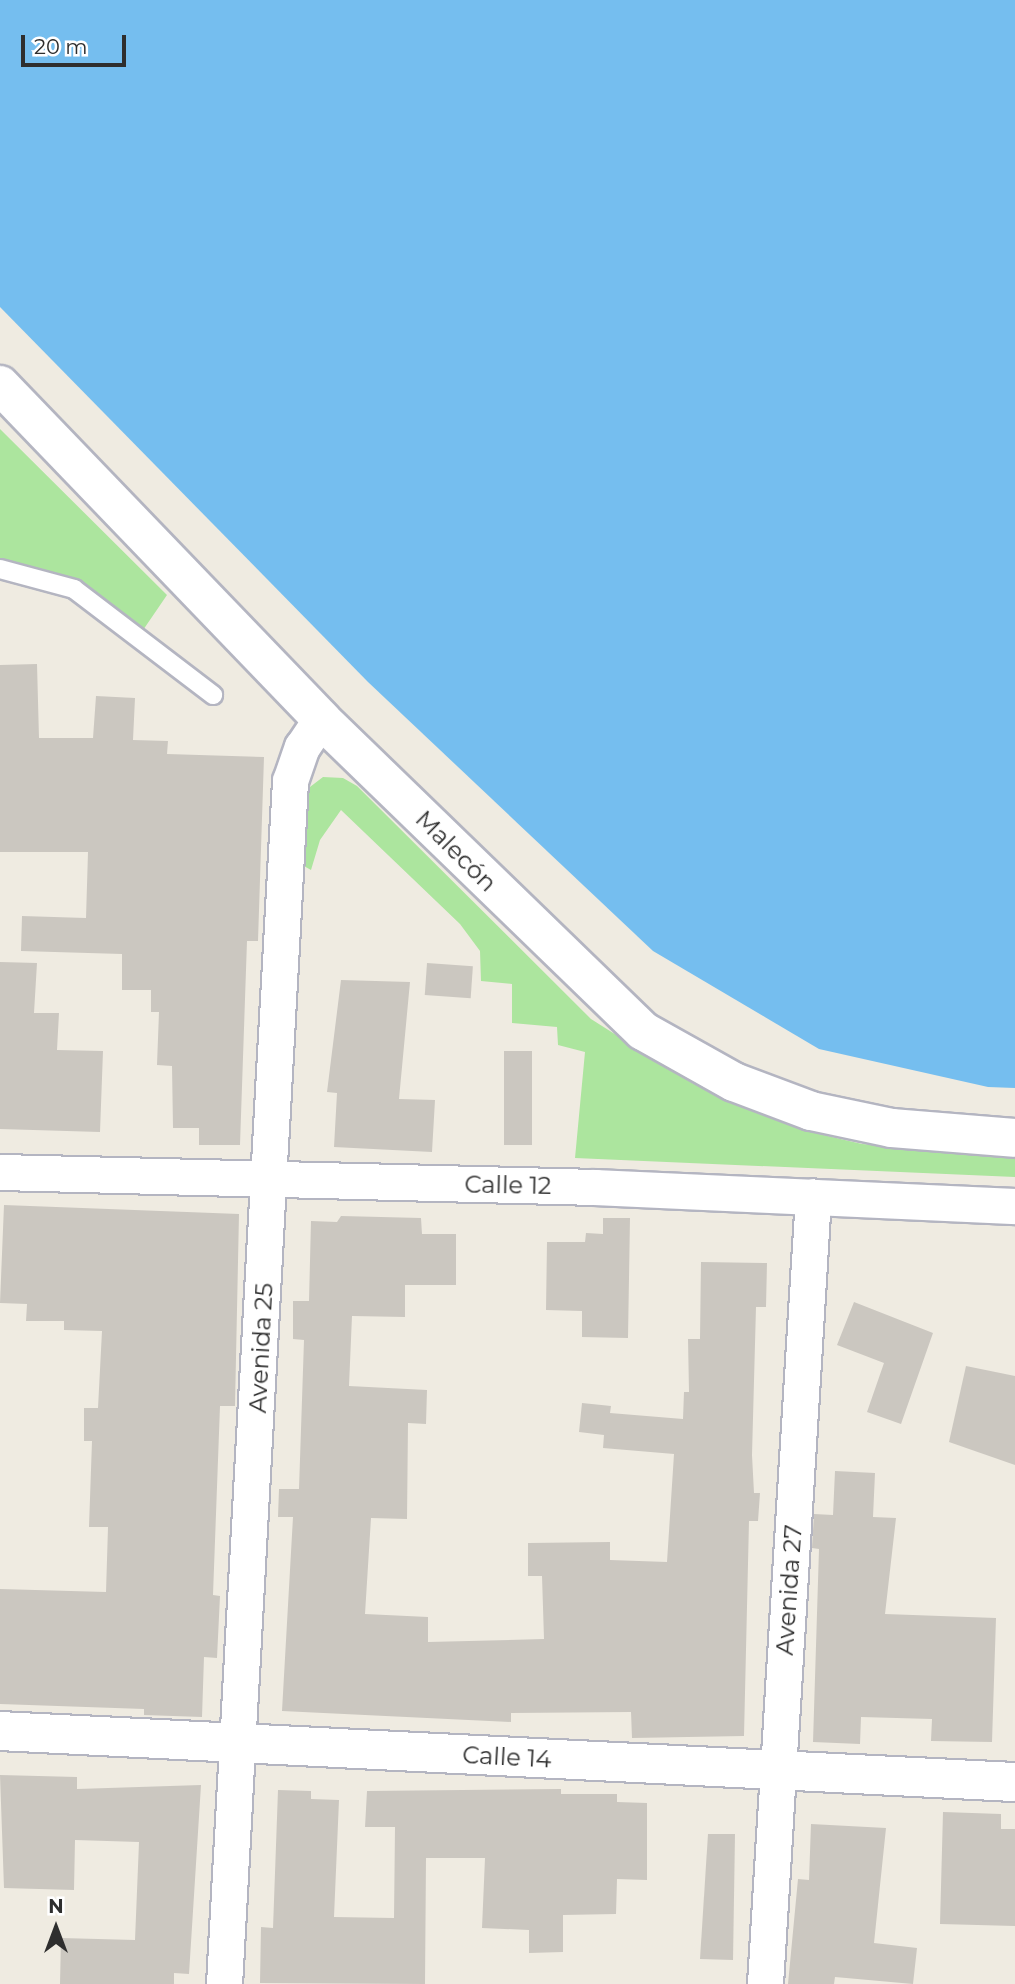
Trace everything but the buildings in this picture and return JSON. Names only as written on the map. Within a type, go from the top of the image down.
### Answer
[{"type":"main road","name":"Malecón","points":[[0,385],[321,719],[643,1031],[734,1082],[811,1111],[892,1128],[1015,1138]]},
{"type":"main road","name":"Calle 14","points":[[0,1731],[1015,1782]]},
{"type":"street","name":"Avenida 25","points":[[224,1984],[290,780],[302,747],[321,719]]},
{"type":"street","name":"Calle 12","points":[[0,1172],[813,1196],[1015,1206]]},
{"type":"street","name":"Avenida 27","points":[[765,1984],[813,1196]]},
{"type":"lane","points":[[0,569],[74,589],[213,695]]},
{"type":"green space","points":[[0,429],[167,595],[139,636],[45,587],[0,579]]},
{"type":"green space","points":[[323,777],[343,778],[357,786],[591,1019],[692,1083],[802,1130],[862,1144],[1015,1156],[1015,1177],[575,1158],[585,1052],[558,1045],[557,1027],[512,1023],[512,984],[481,981],[480,951],[460,924],[341,810],[320,840],[311,870],[295,861],[306,790]]},
{"type":"water","points":[[0,0],[1015,0],[1015,1088],[988,1087],[819,1049],[653,951],[368,682],[0,307]]}]
